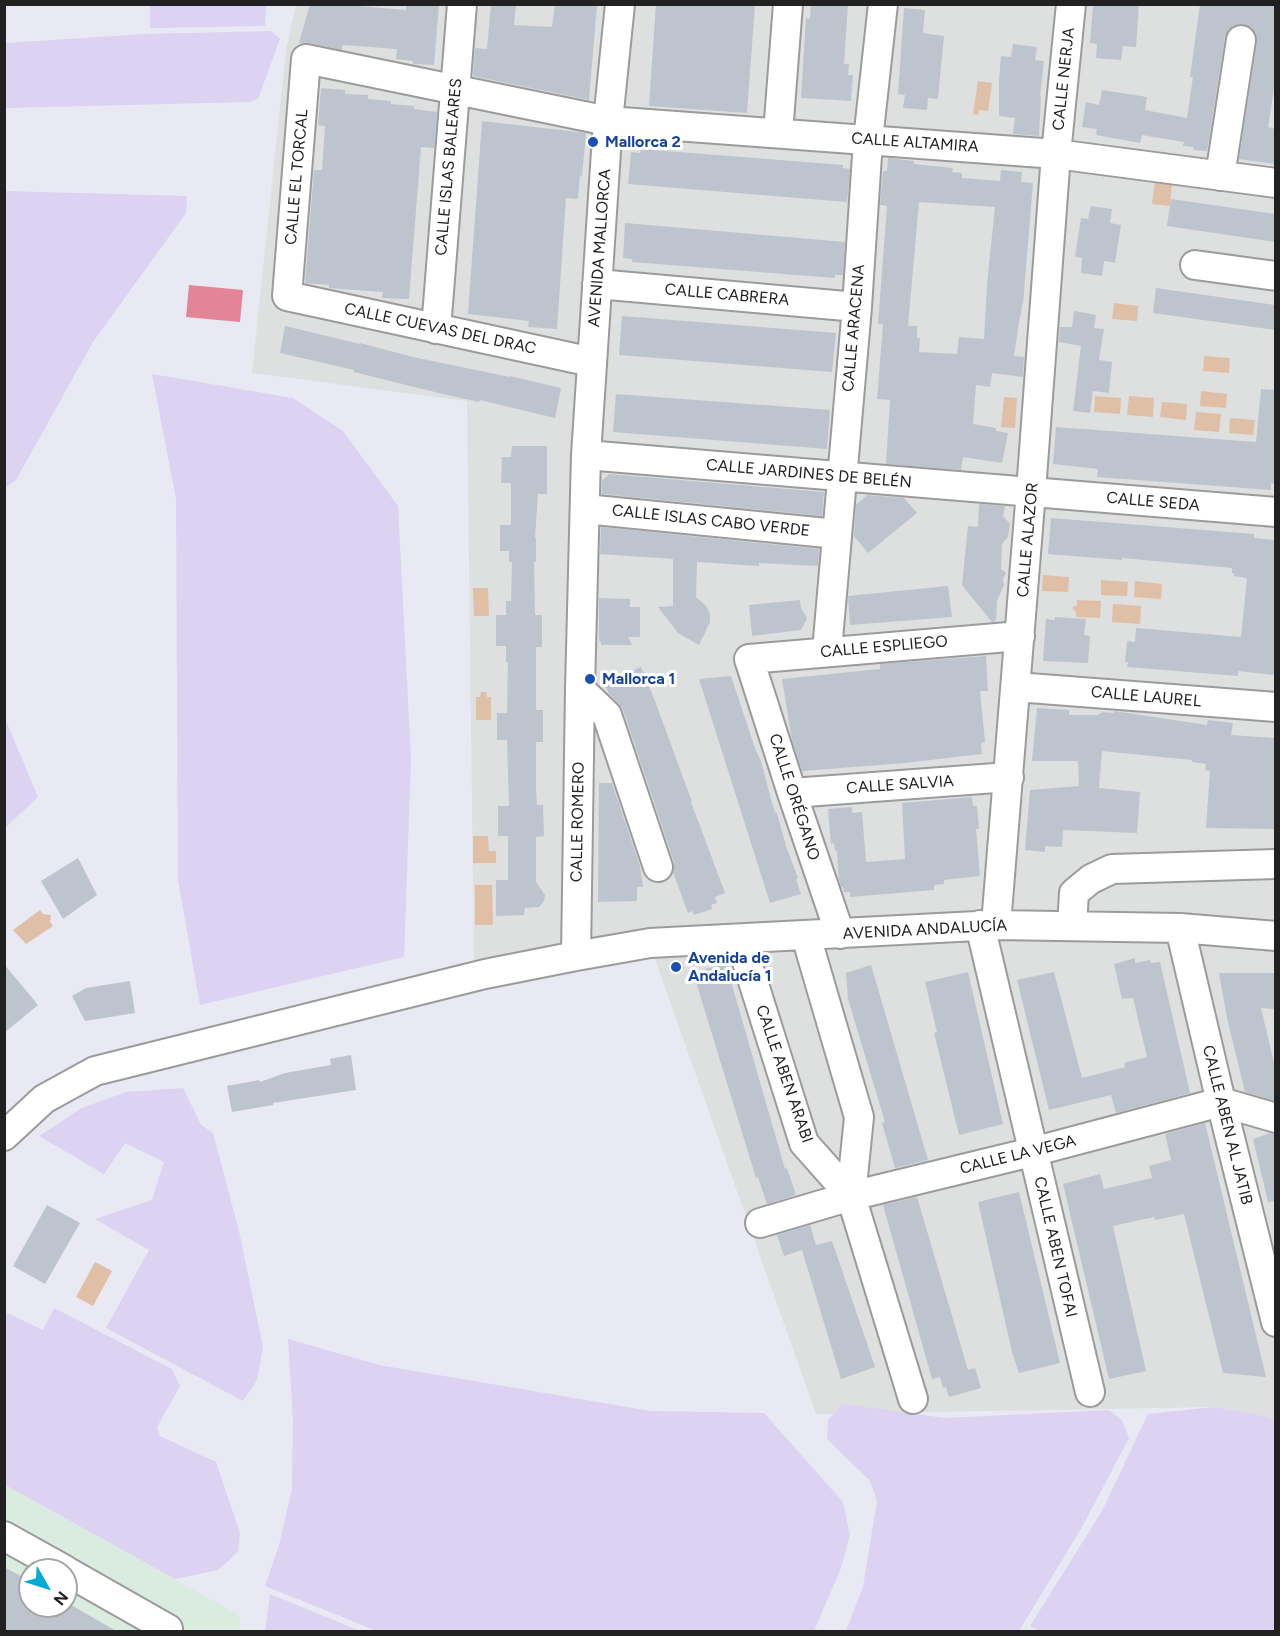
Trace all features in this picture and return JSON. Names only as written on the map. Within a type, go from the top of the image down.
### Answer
[{"type":"street","name":"CALLE ISLAS BALEARES","points":[[436,329],[462,4]]},
{"type":"street","name":"AVENIDA MALLORCA","points":[[586,455],[608,121],[620,4]]},
{"type":"street","points":[[778,133],[788,4]]},
{"type":"street","name":"CALLE ARACENA","points":[[827,651],[857,307],[868,140],[882,4]]},
{"type":"street","name":"CALLE NERJA","points":[[1056,154],[1071,4]]},
{"type":"street","points":[[1221,176],[1240,40]]},
{"type":"street","name":"CALLE ALTAMIRA","points":[[306,59],[608,121],[1056,154],[1275,183]]},
{"type":"street","name":"CALLE EL TORCAL","points":[[287,296],[306,59]]},
{"type":"street","name":"CALLE ALAZOR","points":[[988,925],[1009,777],[1056,154]]},
{"type":"street","points":[[1195,265],[1275,276]]},
{"type":"street","name":"CALLE CABRERA","points":[[597,284],[857,307]]},
{"type":"street","name":"CALLE CUEVAS DEL DRAC","points":[[287,296],[592,362]]},
{"type":"street","name":"CALLE JARDINES DE BELÉN","points":[[586,455],[842,478],[1031,491]]},
{"type":"street","name":"CALLE ROMERO","points":[[576,956],[586,455]]},
{"type":"street","name":"CALLE SEDA","points":[[1031,491],[1275,513]]},
{"type":"street","name":"CALLE ISLAS CABO VERDE","points":[[585,509],[837,534]]},
{"type":"street","name":"CALLE ESPLIEGO","points":[[749,659],[1020,636]]},
{"type":"street","name":"CALLE ORÉGANO","points":[[749,659],[840,934]]},
{"type":"street","name":"CALLE LAUREL","points":[[1016,687],[1275,707]]},
{"type":"street","points":[[580,689],[607,715],[657,867]]},
{"type":"street","name":"CALLE SALVIA","points":[[792,793],[1009,777]]},
{"type":"street","points":[[1072,926],[1074,893],[1091,879],[1112,869],[1275,864]]},
{"type":"street","name":"AVENIDA ANDALUCÍA","points":[[4,1136],[44,1099],[95,1071],[485,974],[650,944],[988,925],[1180,928],[1275,936]]},
{"type":"street","name":"CALLE ABEN TOFAI","points":[[988,925],[1032,1152],[1090,1392]]},
{"type":"street","name":"CALLE ABEN AL JATIB","points":[[1180,928],[1275,1322]]},
{"type":"street","name":"CALLE ABEN ARABI","points":[[806,936],[860,1117],[850,1196]]},
{"type":"street","name":"CALLE ABEN ARABI","points":[[740,940],[804,1143],[850,1196],[913,1399]]},
{"type":"street","points":[[1221,1102],[1275,1118]]},
{"type":"street","name":"CALLE LA VEGA","points":[[760,1223],[850,1196],[1032,1152],[1221,1102]]},
{"type":"street","points":[[4,1536],[43,1558]]},
{"type":"street","points":[[78,1578],[167,1630]]},
{"type":"shaded area","points":[[150,5],[261,5],[266,6],[265,26],[150,28]]},
{"type":"shaded area","points":[[296,5],[1275,5],[1275,1421],[1266,1416],[1213,1407],[816,1414],[645,931],[474,965],[467,401],[252,373],[286,51]]},
{"type":"shaded area","points":[[271,31],[280,39],[258,99],[249,102],[5,108],[5,43],[146,34]]},
{"type":"shaded area","points":[[978,81],[992,83],[988,111],[979,110],[978,115],[973,114]]},
{"type":"shaded area","points":[[1155,181],[1172,183],[1170,206],[1152,204]]},
{"type":"shaded area","points":[[5,191],[187,196],[186,213],[93,342],[16,480],[5,488]]},
{"type":"shaded area","points":[[189,285],[243,290],[240,322],[186,317]]},
{"type":"shaded area","points":[[1114,303],[1138,306],[1137,321],[1112,319]]},
{"type":"shaded area","points":[[1204,356],[1230,358],[1229,373],[1203,371]]},
{"type":"shaded area","points":[[152,374],[293,398],[343,431],[398,506],[411,759],[404,957],[200,1005],[178,880],[176,499]]},
{"type":"shaded area","points":[[1201,391],[1227,394],[1226,408],[1200,406]]},
{"type":"shaded area","points":[[1095,396],[1121,398],[1120,414],[1094,412]]},
{"type":"shaded area","points":[[1129,396],[1154,398],[1153,417],[1127,415]]},
{"type":"shaded area","points":[[1004,397],[1017,398],[1015,428],[1001,427]]},
{"type":"shaded area","points":[[1162,402],[1187,404],[1186,420],[1160,417]]},
{"type":"shaded area","points":[[1196,412],[1221,414],[1219,432],[1194,430]]},
{"type":"shaded area","points":[[1230,418],[1255,420],[1253,435],[1229,433]]},
{"type":"shaded area","points":[[1043,575],[1069,577],[1068,592],[1042,591]]},
{"type":"shaded area","points":[[1101,580],[1128,582],[1127,596],[1101,595]]},
{"type":"shaded area","points":[[1135,581],[1162,584],[1161,599],[1134,597]]},
{"type":"shaded area","points":[[473,588],[488,588],[489,616],[474,616]]},
{"type":"shaded area","points":[[1077,600],[1101,601],[1100,618],[1076,617],[1076,612],[1072,608],[1077,605]]},
{"type":"shaded area","points":[[1113,604],[1141,606],[1140,624],[1112,622]]},
{"type":"shaded area","points":[[481,692],[486,692],[487,697],[491,697],[491,720],[476,720],[476,697],[480,697]]},
{"type":"shaded area","points":[[4,716],[38,797],[5,828],[4,828]]},
{"type":"shaded area","points":[[473,836],[488,836],[489,851],[496,851],[496,863],[473,863]]},
{"type":"shaded area","points":[[475,885],[492,885],[493,925],[475,925]]},
{"type":"shaded area","points":[[40,910],[43,914],[51,915],[50,922],[53,926],[26,944],[13,930]]},
{"type":"shaded area","points":[[183,1088],[201,1125],[213,1133],[239,1231],[263,1347],[257,1380],[243,1401],[106,1328],[149,1250],[95,1219],[152,1200],[164,1162],[125,1143],[104,1174],[39,1136],[82,1108],[126,1092]]},
{"type":"shaded area","points":[[95,1262],[112,1271],[93,1306],[76,1297]]},
{"type":"shaded area","points":[[54,1308],[172,1369],[180,1386],[157,1427],[160,1436],[216,1462],[240,1533],[238,1552],[218,1570],[175,1579],[5,1485],[5,1312],[43,1330]]},
{"type":"shaded area","points":[[288,1339],[379,1365],[651,1411],[764,1413],[843,1502],[850,1535],[841,1568],[814,1631],[377,1631],[265,1586],[279,1545],[292,1489],[293,1420]]},
{"type":"shaded area","points":[[843,1404],[945,1418],[1109,1410],[1122,1420],[1129,1438],[1082,1527],[1019,1631],[846,1631],[863,1587],[877,1501],[870,1481],[827,1439],[828,1420]]},
{"type":"shaded area","points":[[1213,1407],[1266,1416],[1275,1421],[1275,1631],[1042,1632],[1030,1626],[1102,1511],[1148,1414]]},
{"type":"shaded area","points":[[4,1485],[239,1615],[241,1631],[5,1631]]},
{"type":"shaded area","points":[[270,1594],[360,1631],[265,1631]]},
{"type":"building","points":[[310,4],[358,4],[358,6],[406,10],[406,4],[439,4],[434,65],[413,64],[413,61],[396,59],[397,49],[342,45],[342,50],[299,43]]},
{"type":"building","points":[[491,4],[516,4],[514,25],[552,27],[555,4],[597,4],[589,100],[473,76],[475,48],[487,49]]},
{"type":"building","points":[[656,4],[755,4],[747,113],[649,106]]},
{"type":"building","points":[[811,4],[848,4],[844,64],[849,64],[848,75],[853,75],[851,101],[801,98],[806,18],[810,19]]},
{"type":"building","points":[[1093,4],[1139,4],[1136,47],[1123,46],[1121,60],[1096,58],[1097,44],[1090,43]]},
{"type":"building","points":[[1200,4],[1275,4],[1275,82],[1268,127],[1275,129],[1275,164],[1239,159],[1257,43],[1256,34],[1252,28],[1244,24],[1235,25],[1228,30],[1225,37],[1207,151],[1193,150],[1194,147],[1183,146],[1184,142],[1142,135],[1140,143],[1096,135],[1097,129],[1082,127],[1086,102],[1099,105],[1102,90],[1147,97],[1145,110],[1187,118]]},
{"type":"building","points":[[904,8],[925,10],[923,33],[944,36],[938,99],[928,98],[927,110],[903,108],[905,95],[898,94]]},
{"type":"building","points":[[1013,44],[1037,47],[1035,60],[1044,61],[1039,136],[1013,134],[1015,118],[999,116],[1001,56],[1011,57]]},
{"type":"building","points":[[321,88],[345,90],[345,94],[368,95],[368,99],[391,101],[391,104],[414,106],[414,109],[437,112],[434,148],[421,147],[409,299],[382,298],[383,292],[329,288],[329,285],[305,283],[314,170],[322,170],[325,126],[318,125]]},
{"type":"building","points":[[482,121],[586,133],[578,199],[566,198],[557,329],[528,327],[529,321],[468,314]]},
{"type":"building","points":[[641,149],[843,165],[843,168],[850,169],[847,202],[628,184],[631,152],[640,153]]},
{"type":"building","points":[[888,158],[914,161],[914,164],[953,168],[952,172],[962,173],[962,178],[1000,181],[1001,170],[1022,172],[1021,182],[1033,183],[1023,304],[1014,356],[1024,357],[1023,377],[992,373],[990,387],[976,385],[973,424],[996,428],[996,431],[1008,433],[1002,463],[963,457],[961,470],[886,464],[890,400],[877,399],[883,324],[878,324],[887,206],[880,205],[883,171],[887,171]],"holes":[[[919,202],[995,207],[984,339],[959,337],[957,354],[919,352],[920,338],[917,338],[917,326],[908,326]]]},
{"type":"building","points":[[1171,199],[1275,214],[1275,242],[1167,226]]},
{"type":"building","points":[[1091,206],[1112,209],[1110,223],[1121,225],[1115,263],[1104,261],[1102,276],[1081,273],[1082,258],[1075,257],[1081,218],[1088,219]]},
{"type":"building","points":[[625,223],[845,242],[843,275],[835,275],[835,278],[632,262],[632,259],[623,258]]},
{"type":"building","points":[[1156,288],[1275,305],[1275,330],[1153,313]]},
{"type":"building","points":[[1074,311],[1096,315],[1094,328],[1104,329],[1099,360],[1112,362],[1109,393],[1093,391],[1090,413],[1073,411],[1081,346],[1059,342],[1060,327],[1072,327]]},
{"type":"building","points":[[622,316],[836,333],[832,372],[619,355]]},
{"type":"building","points":[[285,326],[413,357],[561,388],[555,418],[480,400],[479,402],[443,394],[280,353]]},
{"type":"building","points":[[1261,389],[1275,390],[1275,484],[1271,483],[1271,490],[1097,477],[1098,469],[1053,464],[1056,427],[1256,442]]},
{"type":"building","points":[[616,394],[830,410],[827,449],[613,432]]},
{"type":"building","points":[[512,446],[547,446],[547,494],[538,494],[536,562],[534,562],[535,615],[542,615],[542,647],[536,647],[536,710],[543,710],[543,742],[536,742],[536,790],[537,805],[543,805],[544,836],[536,837],[536,882],[545,895],[539,907],[525,908],[524,915],[496,916],[496,880],[508,880],[508,836],[498,836],[498,806],[509,806],[507,740],[497,740],[497,713],[507,713],[508,662],[506,662],[506,646],[496,646],[496,615],[506,615],[506,601],[511,601],[512,562],[509,562],[509,551],[500,551],[500,525],[511,525],[511,483],[501,483],[502,457],[511,457]]},
{"type":"building","points":[[609,474],[824,492],[822,516],[602,494],[602,481]]},
{"type":"building","points":[[867,495],[904,498],[917,513],[868,553],[854,536],[856,505]]},
{"type":"building","points":[[979,504],[1005,506],[1003,516],[1010,524],[1008,537],[1002,544],[1001,569],[1006,573],[1003,579],[1004,585],[997,601],[996,621],[992,622],[962,585],[968,526],[978,527]]},
{"type":"building","points":[[1051,518],[1254,534],[1254,538],[1275,540],[1275,675],[1238,671],[1238,676],[1127,667],[1128,662],[1125,662],[1127,641],[1135,642],[1136,628],[1241,637],[1247,578],[1234,576],[1232,568],[1048,554]]},
{"type":"building","points":[[601,527],[819,549],[818,566],[759,563],[759,566],[697,562],[696,597],[706,606],[710,614],[710,622],[699,645],[678,633],[658,607],[673,606],[673,559],[600,554]]},
{"type":"building","points":[[948,586],[952,617],[850,625],[848,596]]},
{"type":"building","points":[[599,598],[630,599],[630,607],[640,607],[640,637],[628,637],[632,645],[601,645],[599,641]]},
{"type":"building","points":[[800,600],[801,608],[807,618],[801,630],[752,636],[749,605]]},
{"type":"building","points":[[1055,617],[1086,619],[1084,635],[1090,636],[1088,663],[1043,661],[1046,619],[1055,620]]},
{"type":"building","points":[[986,656],[988,691],[980,691],[985,742],[981,743],[982,754],[802,771],[792,740],[782,679],[880,669],[880,664]]},
{"type":"building","points":[[641,667],[725,893],[715,897],[717,903],[711,905],[712,909],[694,915],[692,911],[688,913],[673,872],[674,862],[623,710],[609,694],[604,683]]},
{"type":"building","points":[[731,676],[761,761],[801,894],[770,903],[699,679]]},
{"type":"building","points":[[1037,708],[1069,710],[1069,715],[1098,715],[1102,712],[1114,713],[1114,711],[1207,725],[1208,720],[1233,723],[1231,735],[1275,738],[1275,829],[1206,828],[1210,771],[1205,770],[1206,764],[1192,762],[1192,760],[1102,751],[1099,788],[1140,792],[1137,833],[1063,830],[1062,847],[1045,846],[1045,852],[1025,850],[1030,790],[1079,786],[1078,761],[1032,761]]},
{"type":"building","points":[[599,783],[612,783],[640,866],[643,887],[637,887],[637,901],[598,902]]},
{"type":"building","points":[[972,797],[973,806],[977,806],[979,829],[976,829],[980,876],[944,880],[944,884],[934,885],[934,890],[850,897],[850,892],[844,892],[839,880],[837,851],[835,851],[834,843],[831,844],[828,809],[852,807],[852,813],[862,812],[866,862],[905,859],[902,803]]},
{"type":"building","points":[[78,858],[97,895],[63,919],[41,881]]},
{"type":"building","points":[[1135,958],[1135,963],[1150,960],[1151,963],[1160,962],[1190,1093],[1116,1113],[1111,1095],[1049,1110],[1017,980],[1054,972],[1082,1078],[1125,1067],[1124,1063],[1147,1057],[1133,998],[1122,999],[1114,964]]},
{"type":"building","points":[[4,964],[38,1005],[4,1033]]},
{"type":"building","points":[[726,964],[785,1169],[787,1168],[796,1195],[767,1204],[758,1177],[756,1178],[693,972]]},
{"type":"building","points":[[871,965],[928,1160],[895,1168],[882,1123],[885,1122],[848,999],[846,973]]},
{"type":"building","points":[[968,972],[1003,1124],[959,1135],[934,1033],[937,1032],[925,982]]},
{"type":"building","points":[[1219,973],[1275,973],[1275,1009],[1261,1008],[1275,1067],[1275,1101],[1245,1092]]},
{"type":"building","points":[[130,981],[135,1013],[85,1021],[72,996],[86,988]]},
{"type":"building","points":[[351,1055],[356,1090],[232,1112],[227,1086],[259,1080],[260,1082],[285,1073],[331,1065],[330,1059]]},
{"type":"building","points":[[1205,1123],[1266,1377],[1223,1373],[1184,1214],[1155,1220],[1154,1217],[1113,1226],[1146,1371],[1109,1379],[1063,1184],[1100,1174],[1104,1189],[1152,1178],[1149,1166],[1171,1160],[1165,1134]]},
{"type":"building","points":[[1270,1133],[1275,1134],[1275,1201],[1268,1202],[1253,1139]]},
{"type":"building","points":[[1019,1192],[1060,1363],[1019,1373],[1012,1352],[978,1202]]},
{"type":"building","points":[[917,1197],[968,1370],[975,1368],[981,1388],[949,1397],[940,1377],[932,1379],[883,1205]]},
{"type":"building","points":[[47,1205],[80,1223],[45,1284],[13,1266]]},
{"type":"building","points":[[810,1225],[816,1245],[832,1241],[875,1367],[841,1379],[802,1250],[784,1256],[777,1235]]},
{"type":"building","points":[[4,1567],[18,1575],[18,1618],[78,1618],[78,1609],[118,1632],[4,1632]]},
{"type":"place","name":"Mallorca 2","points":[[593,142]]},
{"type":"place","name":"Mallorca 1","points":[[590,679]]},
{"type":"place","name":"Avenida de Andalucía 1","points":[[676,967]]}]
